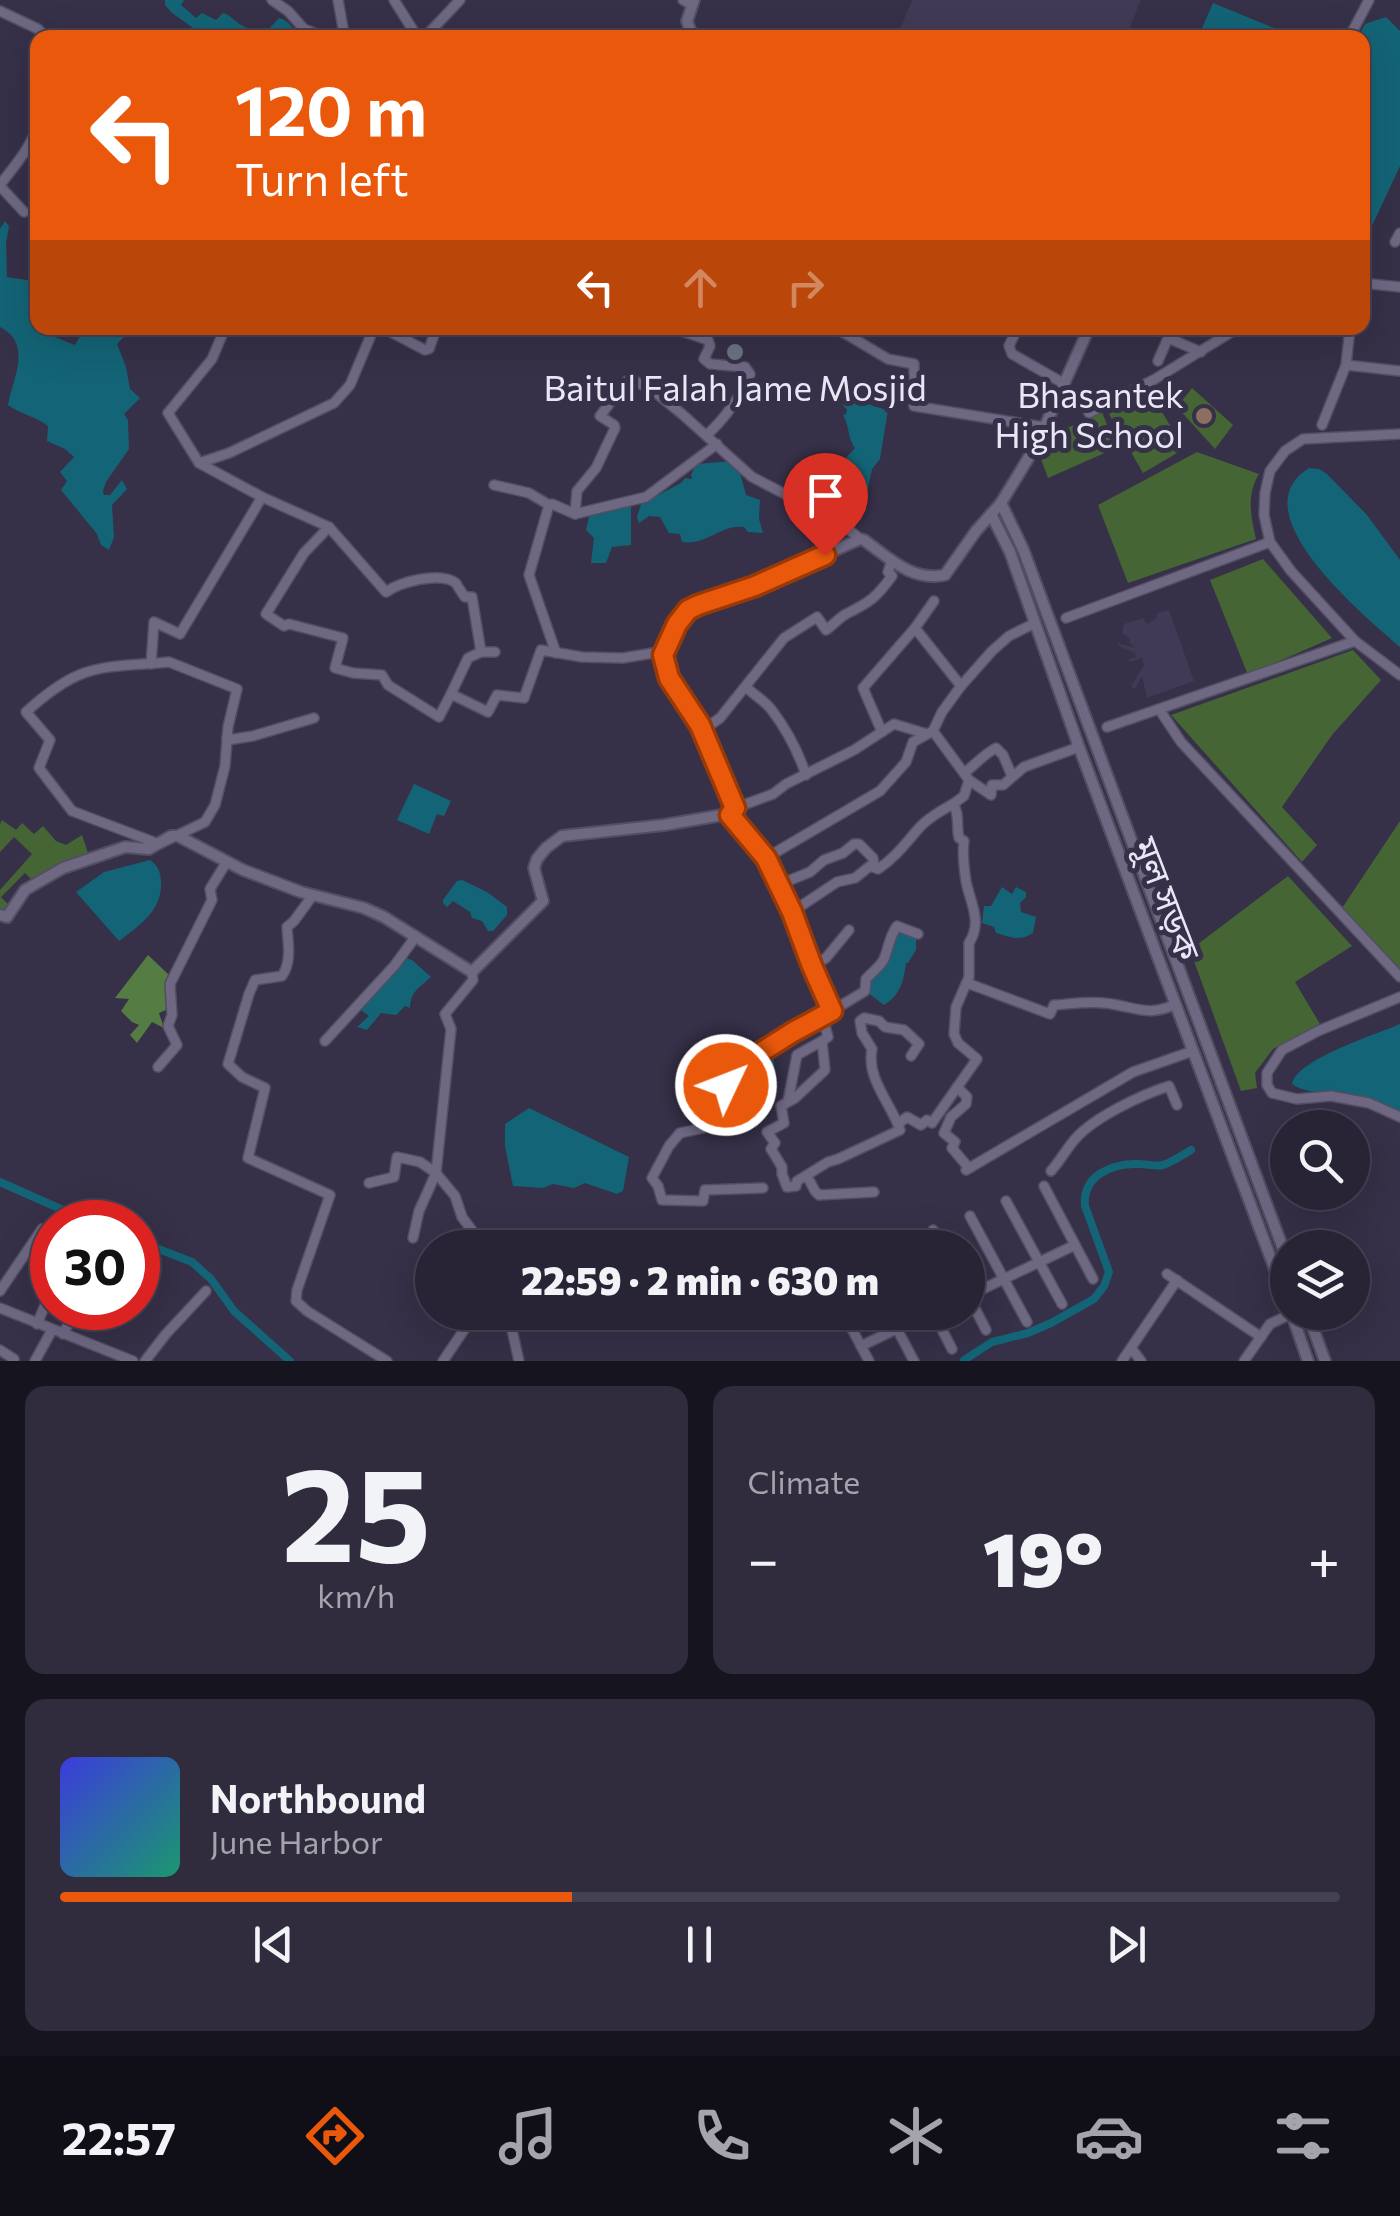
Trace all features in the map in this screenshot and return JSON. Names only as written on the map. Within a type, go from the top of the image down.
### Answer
[{"type":"street","points":[[272,0],[307,30]]},
{"type":"street","points":[[338,0],[342,30]]},
{"type":"street","points":[[394,0],[415,30]]},
{"type":"street","points":[[429,30],[460,0]]},
{"type":"street","points":[[1354,30],[1369,0]]},
{"type":"street","points":[[689,30],[690,2]]},
{"type":"street","points":[[0,10],[40,30]]},
{"type":"street","points":[[24,212],[0,185],[30,144]]},
{"type":"street","points":[[1370,284],[1400,287]]},
{"type":"street","points":[[222,335],[212,359],[168,413],[200,463],[329,528],[386,592],[411,581],[443,578],[456,584],[465,597],[472,597],[481,652]]},
{"type":"street","points":[[200,463],[334,403],[350,386],[371,335]]},
{"type":"street","points":[[396,335],[425,350],[430,348],[435,335]]},
{"type":"street","points":[[690,335],[710,343],[704,358],[710,364],[745,368],[750,374],[722,421],[706,435]]},
{"type":"street","points":[[848,335],[888,359],[914,364],[914,406],[1044,427]]},
{"type":"street","points":[[1015,335],[1009,346],[1012,354],[1064,383]]},
{"type":"street","points":[[576,514],[577,492],[596,468],[614,428],[600,416],[632,380],[654,392],[752,477],[847,528],[915,575],[945,575],[1001,502],[1044,427],[1086,335]]},
{"type":"street","points":[[1089,412],[1155,380],[1227,335]]},
{"type":"street","points":[[1322,424],[1346,365],[1348,335]]},
{"type":"street","points":[[1158,361],[1168,338],[1201,352]]},
{"type":"street","points":[[1346,365],[1400,371]]},
{"type":"street","points":[[1400,434],[1303,439],[1284,451],[1270,471],[1264,515],[1270,542],[1290,570],[1355,641],[1400,675]]},
{"type":"street","points":[[494,485],[529,493],[576,514],[646,496],[717,444]]},
{"type":"street","points":[[151,664],[154,622],[180,634],[262,497]]},
{"type":"street","name":"মূল সড়ক","points":[[1001,502],[1144,871],[1276,1230]]},
{"type":"street","points":[[549,505],[529,575],[556,653]]},
{"type":"street","name":"মূল সড়ক","points":[[991,514],[1010,552],[1270,1256]]},
{"type":"street","points":[[329,528],[304,553],[266,614],[284,626],[343,638],[335,668],[382,675],[388,685],[438,717],[468,658],[481,652],[495,652]]},
{"type":"street","points":[[797,1056],[828,1038],[827,1013],[812,966],[766,858],[732,812],[703,730],[669,678],[663,655],[688,610],[755,586],[860,539]]},
{"type":"street","points":[[1066,618],[1270,542]]},
{"type":"street","points":[[703,730],[720,718],[784,638],[817,617],[826,630],[844,614],[863,607],[882,593],[892,576],[888,572],[892,560]]},
{"type":"street","points":[[882,732],[862,688],[916,628],[934,601]]},
{"type":"street","points":[[766,858],[880,791],[906,762],[914,742],[930,733],[961,686],[1002,642],[1035,623]]},
{"type":"street","points":[[916,628],[961,686]]},
{"type":"street","points":[[1107,727],[1355,641]]},
{"type":"street","points":[[452,694],[488,712],[496,695],[524,698],[540,650],[623,658],[665,650]]},
{"type":"street","points":[[0,916],[7,917],[26,890],[63,868],[125,848],[149,849],[206,822],[215,805],[226,766],[227,734],[237,690],[169,662],[84,671],[58,685],[26,712],[50,740],[40,768],[72,811],[159,844]]},
{"type":"street","points":[[746,687],[786,729],[806,775]]},
{"type":"street","points":[[1159,709],[1181,742],[1400,977]]},
{"type":"street","points":[[1069,716],[1082,710]]},
{"type":"street","points":[[227,734],[227,740],[253,736],[314,718]]},
{"type":"street","points":[[472,972],[543,901],[534,868],[546,848],[562,836],[732,812],[854,750],[894,724],[930,733],[966,777],[990,796],[992,784],[1002,785],[1032,762],[1079,747]]},
{"type":"street","points":[[874,866],[878,869],[885,864],[919,828],[964,796],[966,777],[987,752],[996,748],[1012,776]]},
{"type":"street","points":[[898,1124],[907,1117],[921,1125],[927,1120],[932,1123],[977,1059],[954,1038],[956,1008],[966,983],[969,943],[976,921],[966,881],[964,841],[959,838],[953,804]]},
{"type":"street","points":[[177,836],[226,862],[313,895],[364,908],[472,972]]},
{"type":"street","points":[[778,885],[810,872],[854,844],[873,858],[874,866]]},
{"type":"street","points":[[158,1067],[176,1045],[168,1026],[172,1015],[170,984],[212,900],[211,886],[226,862]]},
{"type":"street","points":[[792,912],[837,882],[855,878],[874,866]]},
{"type":"street","points":[[313,895],[287,927],[290,958],[286,970],[282,976],[256,980],[248,994],[228,1064],[242,1077],[265,1088],[248,1158],[330,1195],[296,1301],[387,1361]]},
{"type":"street","points":[[763,1188],[704,1190],[704,1200],[662,1200],[652,1178],[680,1133],[703,1128],[732,1110],[725,1081],[730,1072],[865,990],[866,979],[878,968],[898,926],[918,934]]},
{"type":"street","points":[[812,966],[826,958],[850,930]]},
{"type":"street","points":[[325,1041],[395,965],[416,936]]},
{"type":"street","points":[[414,1238],[419,1211],[436,1174],[451,1029],[445,1014],[473,980],[472,972]]},
{"type":"street","points":[[966,983],[1050,1014],[1054,1005],[1104,1003],[1150,1012],[1176,1004]]},
{"type":"street","points":[[1400,997],[1282,1050],[1267,1073],[1267,1085],[1272,1093],[1297,1098],[1331,1096],[1369,1103],[1400,1117]]},
{"type":"street","points":[[822,1042],[826,1070],[781,1106],[784,1124],[767,1132],[775,1142],[770,1149],[782,1167],[787,1187],[796,1186],[797,1181],[828,1162],[900,1130],[877,1085],[870,1058],[872,1049],[859,1027],[860,1021],[864,1018],[878,1021],[885,1028],[904,1030],[919,1044],[910,1056]]},
{"type":"street","points":[[784,1038],[797,1056],[788,1101]]},
{"type":"street","points":[[957,1088],[967,1097],[966,1104],[951,1117],[944,1133],[955,1142],[952,1148],[967,1168],[1133,1072],[1193,1051]]},
{"type":"street","points":[[1052,1171],[1074,1140],[1122,1108],[1169,1086],[1176,1105]]},
{"type":"street","points":[[1220,1124],[1234,1118]]},
{"type":"street","points":[[369,1183],[394,1177],[397,1156],[420,1162],[454,1196],[472,1230]]},
{"type":"street","points":[[807,1176],[819,1195],[874,1192]]},
{"type":"street","points":[[1044,1186],[1093,1278]]},
{"type":"street","points":[[1006,1201],[1062,1304]]},
{"type":"street","points":[[970,1216],[1026,1322]]},
{"type":"street","points":[[985,1287],[1075,1244]]},
{"type":"street","points":[[1,1288],[30,1246]]},
{"type":"street","points":[[1167,1274],[1261,1338]]},
{"type":"street","points":[[1122,1361],[1178,1280]]},
{"type":"street","points":[[145,1361],[206,1292]]},
{"type":"street","points":[[0,1308],[30,1321]]},
{"type":"street","points":[[1244,1361],[1270,1324]]},
{"type":"street","points":[[35,1361],[52,1330],[133,1361]]},
{"type":"street","points":[[63,1334],[65,1330]]},
{"type":"street","points":[[443,1361],[464,1330]]},
{"type":"street","points":[[512,1330],[519,1361]]},
{"type":"street","points":[[852,1330],[869,1361]]},
{"type":"street","points":[[861,1346],[897,1330],[914,1361]]},
{"type":"street","points":[[942,1330],[952,1349]]},
{"type":"street","points":[[1298,1330],[1308,1361]]},
{"type":"street","points":[[1313,1330],[1324,1361]]},
{"type":"street","points":[[1130,1348],[1141,1361]]},
{"type":"street","points":[[0,1350],[14,1359]]},
{"type":"shaded area","points":[[912,0],[1141,0],[1129,30],[900,30]]},
{"type":"shaded area","points":[[1169,610],[1194,681],[1147,698],[1142,676],[1135,689],[1131,686],[1144,665],[1142,658],[1130,662],[1135,653],[1118,643],[1135,648],[1122,633],[1124,624],[1143,618],[1147,624],[1156,619],[1157,613]]},
{"type":"green space","name":"Bhasantek High School","points":[[1192,388],[1233,425],[1215,449],[1177,407]]},
{"type":"green space","points":[[1149,390],[1184,449],[1143,473],[1109,414]]},
{"type":"green space","points":[[1102,412],[1116,448],[1048,478],[1041,459],[1056,433]]},
{"type":"green space","points":[[1197,452],[1259,474],[1251,498],[1256,539],[1128,583],[1098,505]]},
{"type":"green space","points":[[1263,559],[1332,638],[1248,675],[1210,580]]},
{"type":"green space","points":[[1353,650],[1381,680],[1332,735],[1282,807],[1317,845],[1302,862],[1171,715]]},
{"type":"green space","points":[[2,820],[16,830],[22,823],[34,834],[43,826],[56,841],[66,845],[82,835],[88,853],[31,879],[25,873],[1,897],[10,906],[5,911],[0,909],[0,890],[32,854],[14,837],[0,852]]},
{"type":"green space","points":[[1400,821],[1400,969],[1342,908]]},
{"type":"green space","points":[[1288,876],[1352,946],[1295,982],[1320,1024],[1273,1049],[1255,1073],[1257,1088],[1241,1091],[1190,950]]},
{"type":"green space","points":[[148,955],[169,975],[168,1009],[159,1013],[164,1028],[152,1022],[137,1043],[130,1035],[139,1025],[121,1011],[129,999],[115,998]]},
{"type":"water","points":[[165,0],[184,0],[181,5],[196,18],[202,13],[216,20],[223,13],[250,30],[196,30],[165,5]]},
{"type":"water","points":[[1213,3],[1279,30],[1201,30]]},
{"type":"water","points":[[1386,17],[1400,31],[1400,166],[1370,230],[1370,30],[1362,30],[1365,24]]},
{"type":"water","points":[[279,18],[294,30],[268,30]]},
{"type":"water","points":[[5,221],[9,226],[7,277],[30,281],[30,335],[50,335],[75,345],[81,335],[125,335],[117,344],[130,389],[140,398],[124,414],[128,420],[129,449],[103,491],[110,495],[122,480],[127,489],[112,505],[114,537],[109,550],[101,545],[97,534],[61,490],[67,481],[60,472],[74,457],[47,441],[48,426],[8,405],[18,352],[16,342],[0,327],[0,229]]},
{"type":"water","points":[[852,394],[888,410],[880,459],[872,469],[867,493],[858,504],[849,504],[846,511],[839,511],[829,505],[828,497],[835,474],[855,448],[843,415],[847,410],[842,404]]},
{"type":"water","points":[[733,461],[746,495],[760,500],[763,533],[735,527],[699,541],[682,542],[680,534],[669,533],[660,517],[649,516],[639,523],[641,504],[685,478],[692,479],[696,464]]},
{"type":"water","points":[[1309,468],[1327,474],[1367,515],[1400,560],[1400,647],[1337,589],[1297,536],[1288,510],[1291,487]]},
{"type":"water","points":[[631,506],[631,545],[612,547],[606,563],[591,563],[594,538],[586,530],[590,512]]},
{"type":"water","points":[[414,784],[451,801],[444,816],[437,814],[429,834],[397,820]]},
{"type":"water","points":[[150,860],[160,874],[158,900],[149,916],[119,941],[76,892],[104,872]]},
{"type":"water","points":[[462,880],[507,907],[507,915],[493,931],[453,901],[447,907],[443,903],[457,881]]},
{"type":"water","points":[[1002,887],[1012,894],[1016,887],[1026,892],[1020,903],[1021,912],[1036,917],[1033,933],[1011,937],[982,923],[984,906],[991,906]]},
{"type":"water","points":[[900,928],[916,937],[916,950],[906,963],[898,992],[884,1005],[868,993],[867,982]]},
{"type":"water","points":[[405,958],[431,977],[414,994],[410,1008],[405,1006],[396,1015],[381,1013],[367,1030],[357,1027],[369,1016],[361,1010]]},
{"type":"water","points":[[1400,1024],[1400,1111],[1292,1084],[1307,1066],[1322,1057]]},
{"type":"water","points":[[773,1054],[773,1091],[734,1103],[729,1084],[732,1078],[748,1065]]},
{"type":"water","points":[[529,1108],[629,1157],[623,1191],[617,1194],[585,1183],[574,1188],[553,1184],[543,1188],[513,1186],[505,1124]]},
{"type":"waterway","points":[[964,1360],[992,1342],[1051,1323],[1094,1299],[1104,1286],[1109,1272],[1085,1206],[1085,1195],[1094,1179],[1119,1166],[1163,1165],[1191,1150]]},
{"type":"waterway","points":[[0,1182],[40,1200]]},
{"type":"waterway","points":[[160,1250],[192,1262],[211,1279],[234,1311],[290,1361]]},
{"type":"place","name":"Baitul Falah Jame Mosjid","points":[[735,352]]},
{"type":"place","name":"Bhasantek High School","points":[[1204,416]]},
{"type":"route","points":[[726,1085],[730,1072],[832,1011],[766,858],[730,815],[735,808],[703,730],[669,678],[663,655],[688,610],[825,555]]}]
